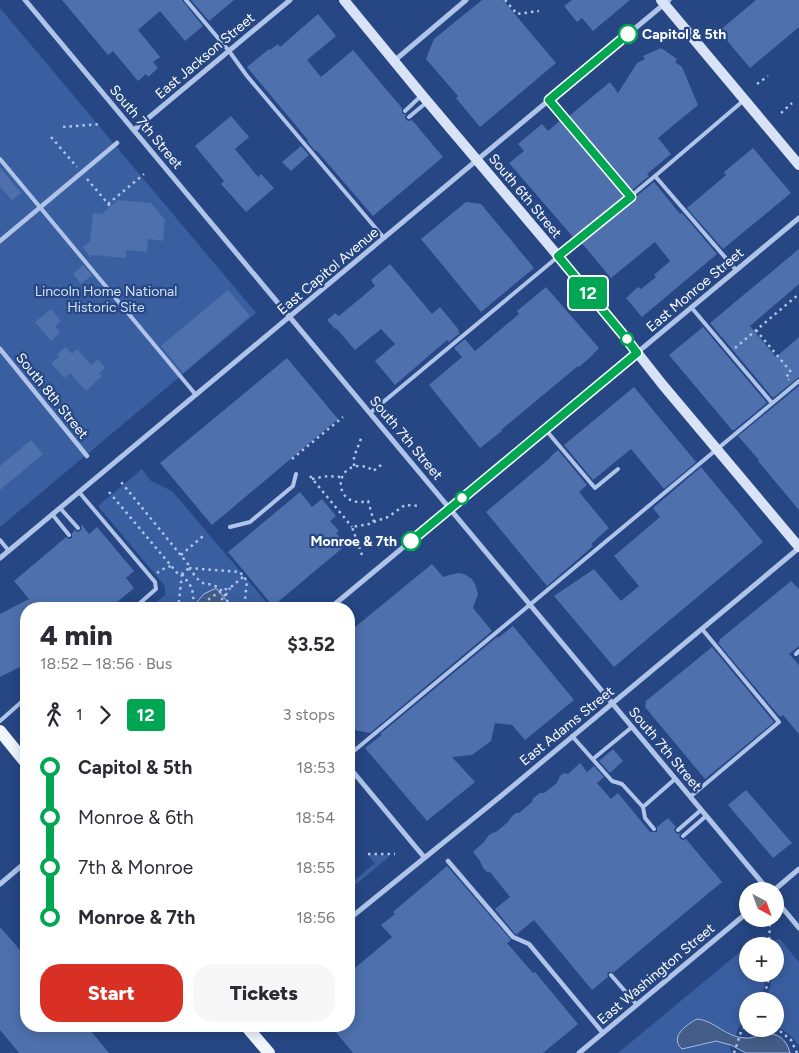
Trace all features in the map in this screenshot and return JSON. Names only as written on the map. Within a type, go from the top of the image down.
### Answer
[{"type":"main road","name":"South 6th Street","points":[[344,0],[799,548]]},
{"type":"main road","points":[[665,1],[799,165]]},
{"type":"main road","points":[[0,731],[20,755]]},
{"type":"main road","points":[[251,1032],[269,1053]]},
{"type":"street","name":"South 7th Street","points":[[25,0],[690,797],[763,882]]},
{"type":"street","name":"East Jackson Street","points":[[134,130],[290,0]]},
{"type":"street","points":[[394,61],[466,0]]},
{"type":"street","name":"East Capitol Avenue","points":[[0,558],[665,1]]},
{"type":"street","points":[[0,241],[117,143]]},
{"type":"street","name":"East Monroe Street","points":[[337,602],[799,218]]},
{"type":"street","name":"South 8th Street","points":[[0,349],[88,456]]},
{"type":"street","name":"East Adams Street","points":[[355,914],[501,796],[799,548]]},
{"type":"street","points":[[355,774],[424,857]]},
{"type":"street","points":[[448,861],[512,937],[529,944],[603,1033]]},
{"type":"street","points":[[0,884],[20,867]]},
{"type":"street","points":[[782,882],[799,869]]},
{"type":"street","points":[[784,910],[799,928]]},
{"type":"street","name":"East Washington Street","points":[[579,1053],[739,920]]},
{"type":"lane","points":[[186,0],[384,238]]},
{"type":"lane","points":[[404,111],[424,98]]},
{"type":"lane","points":[[409,116],[424,98]]},
{"type":"lane","points":[[549,100],[631,197]]},
{"type":"lane","points":[[370,413],[745,100]]},
{"type":"lane","points":[[0,160],[196,395]]},
{"type":"lane","points":[[655,176],[736,270]]},
{"type":"lane","points":[[692,307],[772,403]]},
{"type":"lane","points":[[355,750],[799,381]]},
{"type":"lane","points":[[545,429],[595,488],[618,469]]},
{"type":"lane","points":[[230,527],[250,522],[293,486],[296,474]]},
{"type":"lane","points":[[79,492],[155,582],[156,589],[141,602]]},
{"type":"lane","points":[[60,508],[78,528]]},
{"type":"lane","points":[[52,514],[69,535]]},
{"type":"lane","points":[[0,540],[9,551]]},
{"type":"lane","points":[[690,797],[779,722],[702,629]]},
{"type":"lane","points":[[0,721],[20,703]]},
{"type":"lane","points":[[593,759],[632,727]]},
{"type":"lane","points":[[572,736],[612,781],[622,784],[643,807],[645,818],[654,829]]},
{"type":"lane","points":[[643,807],[675,778]]},
{"type":"lane","points":[[678,830],[701,810]]},
{"type":"lane","points":[[683,836],[706,816]]},
{"type":"lane","points":[[611,975],[637,1005]]},
{"type":"path","points":[[505,0],[517,14],[539,11]]},
{"type":"path","points":[[757,84],[768,76]]},
{"type":"path","points":[[781,113],[792,103]]},
{"type":"path","points":[[63,127],[101,124]]},
{"type":"path","points":[[51,137],[109,205],[144,174]]},
{"type":"path","points":[[730,352],[799,294]]},
{"type":"path","points":[[756,330],[791,372],[786,377],[794,386]]},
{"type":"path","points":[[292,459],[343,416]]},
{"type":"path","points":[[354,466],[354,457],[362,436]]},
{"type":"path","points":[[374,522],[368,501],[350,501],[340,489],[342,477],[354,466],[364,466],[373,471],[384,463]]},
{"type":"path","points":[[342,477],[311,477],[352,527],[362,555]]},
{"type":"path","points":[[120,482],[181,555],[189,568],[200,580],[219,589],[228,602]]},
{"type":"path","points":[[110,492],[178,574],[182,574],[192,588],[194,602]]},
{"type":"path","points":[[352,527],[388,517],[405,506],[421,506]]},
{"type":"path","points":[[181,555],[203,536]]},
{"type":"path","points":[[152,578],[165,568],[172,566]]},
{"type":"path","points":[[179,602],[182,574],[189,568],[240,572],[247,581],[245,602]]},
{"type":"path","points":[[219,602],[243,576]]},
{"type":"path","points":[[205,602],[221,590],[231,587]]},
{"type":"path","points":[[368,854],[395,854]]},
{"type":"path","points":[[784,1034],[791,1040],[797,1053]]},
{"type":"path","points":[[734,1052],[739,1037]]},
{"type":"green space","name":"Lincoln Home National Historic Site","points":[[0,8],[256,313],[0,527]]},
{"type":"green space","points":[[142,469],[151,481],[172,491],[266,602],[157,602],[165,595],[165,586],[98,506]]},
{"type":"green space","points":[[368,855],[387,855],[389,857],[355,885],[355,880],[375,863]]},
{"type":"green space","points":[[784,944],[799,962],[799,1046],[784,1031],[784,992],[768,992],[771,982],[784,982]]},
{"type":"green space","points":[[739,953],[739,982],[765,982],[763,992],[739,992],[739,1027],[735,1036],[705,1020],[697,1019],[684,1028],[679,1035],[679,1044],[682,1049],[716,1041],[731,1045],[732,1053],[618,1053]]},
{"type":"shaded area","points":[[217,589],[227,602],[197,602],[204,594]]},
{"type":"shaded area","points":[[697,1019],[709,1022],[738,1037],[779,1037],[785,1042],[790,1053],[746,1053],[731,1045],[716,1041],[682,1049],[678,1045],[678,1036],[688,1025]]},
{"type":"building","points":[[62,0],[182,0],[203,26],[185,41],[160,11],[138,30],[160,57],[153,62],[158,68],[148,77],[146,74],[138,81],[113,51],[108,55]]},
{"type":"building","points":[[191,0],[234,0],[209,21]]},
{"type":"building","points":[[482,0],[503,0],[556,63],[480,127],[456,98],[458,96],[426,59],[434,39]]},
{"type":"building","points":[[572,0],[630,0],[593,31],[582,18],[577,22],[564,6]]},
{"type":"building","points":[[756,0],[799,0],[799,27],[750,68],[719,31]]},
{"type":"building","points":[[318,14],[336,36],[307,60],[321,77],[353,50],[402,108],[403,114],[406,114],[406,120],[412,120],[443,157],[373,216],[315,151],[247,67],[269,49],[278,44],[280,47]]},
{"type":"building","points":[[661,48],[677,59],[675,62],[682,67],[698,105],[658,138],[671,154],[647,174],[649,176],[631,191],[568,117],[610,82],[618,93],[637,63],[645,59],[643,56]]},
{"type":"building","points":[[231,116],[249,137],[235,149],[258,177],[261,174],[274,188],[246,212],[221,184],[224,181],[195,146]]},
{"type":"building","points":[[561,120],[625,196],[576,237],[575,235],[573,237],[509,163],[524,151],[518,144],[542,124],[548,131]]},
{"type":"building","points":[[301,146],[309,155],[291,171],[282,162]]},
{"type":"building","points":[[753,148],[791,193],[723,249],[687,208],[726,175],[724,172]]},
{"type":"building","points":[[0,168],[21,193],[12,200],[0,187]]},
{"type":"building","points":[[654,182],[680,214],[682,213],[717,254],[642,317],[626,298],[638,287],[641,289],[656,277],[654,275],[670,261],[655,242],[611,278],[581,242]]},
{"type":"building","points":[[118,200],[151,203],[165,220],[163,241],[148,239],[147,252],[126,250],[126,258],[93,255],[90,257],[83,247],[90,242],[93,213],[102,214]]},
{"type":"building","points":[[466,202],[481,204],[534,268],[481,312],[421,239]]},
{"type":"building","points":[[799,249],[799,284],[750,326],[776,357],[799,337],[799,377],[773,398],[710,323]]},
{"type":"building","points":[[390,264],[432,314],[440,307],[460,333],[449,342],[447,340],[395,385],[375,361],[395,344],[381,329],[355,350],[327,320],[335,313],[339,316],[375,286],[371,280]]},
{"type":"building","points":[[83,265],[92,275],[81,284],[73,274]]},
{"type":"building","points":[[546,287],[599,348],[579,367],[480,448],[429,385],[462,357],[454,348],[465,339],[475,351],[519,314],[517,311]]},
{"type":"building","points":[[228,290],[250,316],[183,373],[161,346]]},
{"type":"building","points":[[51,309],[61,321],[55,326],[60,333],[51,341],[35,322]]},
{"type":"building","points":[[703,327],[767,403],[734,430],[732,430],[669,355]]},
{"type":"building","points":[[66,347],[72,354],[77,349],[91,365],[98,359],[105,368],[99,373],[102,376],[86,391],[70,373],[64,378],[51,363],[59,357],[57,354]]},
{"type":"building","points":[[287,358],[338,419],[212,525],[160,463]]},
{"type":"building","points":[[799,386],[799,510],[738,436]]},
{"type":"building","points":[[634,387],[696,462],[664,489],[631,449],[593,480],[564,445]]},
{"type":"building","points":[[31,440],[43,454],[0,490],[0,466]]},
{"type":"building","points":[[558,450],[587,485],[579,492],[609,528],[591,544],[593,546],[547,586],[486,512]]},
{"type":"building","points":[[701,467],[763,542],[614,667],[554,596],[594,569],[621,601],[639,586],[614,556],[660,517],[653,508]]},
{"type":"building","points":[[300,492],[312,507],[322,499],[336,516],[330,521],[339,531],[336,533],[346,545],[278,602],[270,602],[228,552]]},
{"type":"building","points":[[81,525],[89,534],[97,527],[134,571],[126,578],[134,588],[117,602],[23,602],[29,599],[14,581],[66,537],[72,538],[72,533],[75,530],[77,532],[82,529]]},
{"type":"building","points":[[432,564],[443,577],[459,573],[472,579],[478,594],[473,608],[492,631],[370,733],[355,730],[355,627]]},
{"type":"building","points":[[791,581],[799,589],[799,646],[789,654],[799,665],[799,734],[783,715],[780,717],[718,643],[719,640]]},
{"type":"building","points":[[20,604],[20,667],[0,677],[0,614]]},
{"type":"building","points":[[513,626],[574,700],[525,740],[512,725],[495,723],[491,741],[472,755],[452,757],[475,782],[427,821],[365,748],[497,637]]},
{"type":"building","points":[[712,647],[774,722],[705,779],[645,707],[646,701]]},
{"type":"building","points":[[613,749],[623,761],[610,773],[599,761]]},
{"type":"building","points":[[580,763],[587,772],[594,766],[604,777],[597,783],[611,799],[618,793],[650,832],[657,832],[657,827],[668,818],[676,827],[674,829],[675,832],[677,834],[681,833],[679,835],[680,838],[682,840],[686,839],[722,882],[614,972],[609,972],[607,974],[608,977],[592,990],[534,920],[515,934],[495,909],[510,897],[490,872],[483,868],[473,852],[488,836],[496,832],[512,816],[519,813],[532,802],[533,798],[540,793],[544,793],[557,783],[560,776],[564,773],[568,774]]},
{"type":"building","points":[[746,790],[792,843],[773,858],[728,805]]},
{"type":"building","points":[[447,866],[511,940],[507,943],[533,973],[535,972],[578,1024],[543,1053],[353,1053],[336,1032],[355,1032],[355,968],[392,937],[381,925],[395,914],[393,912]]},
{"type":"building","points":[[0,927],[20,950],[20,1032],[92,1032],[109,1053],[19,1053],[0,1030]]},
{"type":"bus line","name":"12","points":[[411,541],[637,353],[558,256],[631,197],[549,100],[628,34]]},
{"type":"place","name":"Capitol & 5th","points":[[628,34]]},
{"type":"place","name":"Monroe & 7th","points":[[411,541]]}]
